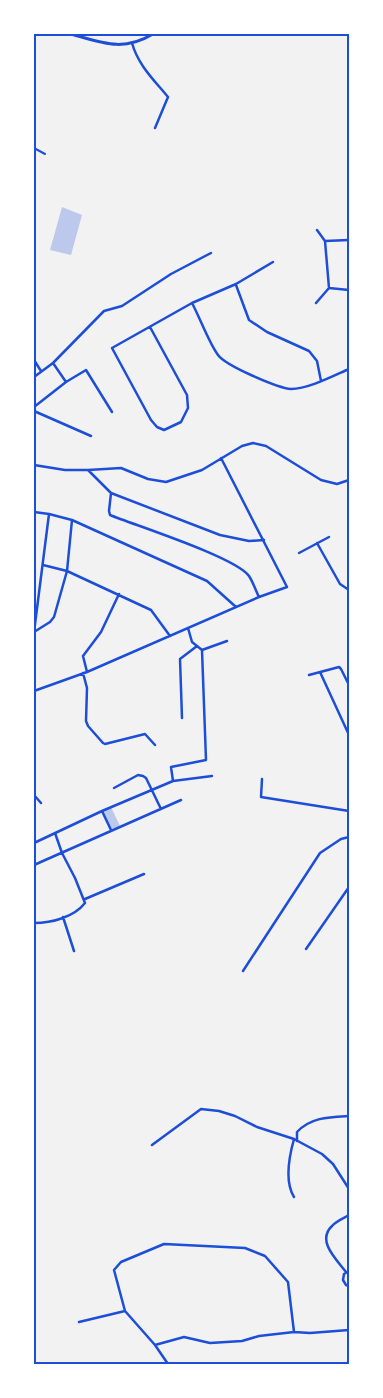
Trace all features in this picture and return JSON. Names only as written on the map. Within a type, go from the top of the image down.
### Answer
[{"type":"main road","points":[[71,34],[118,46],[132,43],[154,34]]},
{"type":"street","points":[[132,43],[136,56],[168,97],[155,128]]},
{"type":"street","points":[[34,148],[45,154]]},
{"type":"street","points":[[316,303],[329,288],[325,241],[317,230]]},
{"type":"street","points":[[325,241],[349,240]]},
{"type":"street","points":[[34,377],[54,363],[104,311],[122,306],[171,274],[211,253]]},
{"type":"street","points":[[150,327],[187,395],[188,408],[182,422],[164,430],[157,427],[151,420],[112,348],[192,303],[236,284],[273,262]]},
{"type":"street","points":[[236,284],[249,320],[267,332],[304,348],[313,354],[317,361],[321,380]]},
{"type":"street","points":[[329,288],[349,290]]},
{"type":"street","points":[[192,303],[218,356],[232,367],[260,379],[290,389],[311,385],[349,369]]},
{"type":"street","points":[[34,360],[41,371]]},
{"type":"street","points":[[54,363],[66,382]]},
{"type":"street","points":[[34,407],[66,382],[86,370],[112,412]]},
{"type":"street","points":[[34,412],[91,436]]},
{"type":"street","points":[[34,466],[65,470],[121,468],[148,479],[166,482],[202,470],[242,446],[253,443],[266,446],[321,480],[337,484],[349,480]]},
{"type":"street","points":[[34,691],[85,673],[259,597],[287,587],[221,458]]},
{"type":"street","points":[[88,470],[111,493],[220,535],[248,541],[264,540]]},
{"type":"street","points":[[111,493],[110,515],[190,545],[238,567],[248,576],[259,597]]},
{"type":"street","points":[[34,512],[72,520],[207,581],[236,608]]},
{"type":"street","points":[[34,632],[49,514]]},
{"type":"street","points":[[34,632],[50,622],[54,617],[67,571],[72,520]]},
{"type":"street","points":[[299,553],[317,542],[330,537]]},
{"type":"street","points":[[317,542],[340,584],[349,590]]},
{"type":"street","points":[[43,566],[67,571],[151,610],[170,636]]},
{"type":"street","points":[[119,594],[101,632],[83,656],[87,688],[86,721],[88,726],[105,744],[145,734],[156,745]]},
{"type":"street","points":[[173,781],[171,768],[206,760],[202,650],[192,642],[188,628]]},
{"type":"street","points":[[202,650],[226,641]]},
{"type":"street","points":[[182,718],[180,659],[197,646]]},
{"type":"street","points":[[309,675],[339,667],[349,685]]},
{"type":"street","points":[[320,672],[349,734]]},
{"type":"street","points":[[114,788],[141,775],[146,778],[161,808]]},
{"type":"street","points":[[34,843],[102,811],[173,781],[212,776]]},
{"type":"street","points":[[262,779],[261,798],[349,811]]},
{"type":"street","points":[[34,795],[41,803]]},
{"type":"street","points":[[34,865],[181,800]]},
{"type":"street","points":[[102,811],[111,830]]},
{"type":"street","points":[[55,833],[62,853],[85,900]]},
{"type":"street","points":[[243,971],[320,854],[349,837]]},
{"type":"street","points":[[34,923],[63,917],[82,907],[85,900],[144,874]]},
{"type":"street","points":[[306,950],[349,887]]},
{"type":"street","points":[[63,917],[74,951]]},
{"type":"street","points":[[152,1145],[201,1109],[219,1111],[236,1116],[257,1127],[296,1140],[322,1154],[333,1164],[349,1189]]},
{"type":"street","points":[[294,1197],[289,1189],[288,1174],[290,1151],[296,1140],[297,1132],[305,1124],[317,1120],[349,1116]]},
{"type":"street","points":[[349,1215],[333,1225],[327,1232],[326,1238],[329,1250],[348,1271],[343,1280],[349,1286]]},
{"type":"street","points":[[168,1364],[155,1345],[125,1312],[114,1270],[120,1262],[164,1244],[245,1248],[265,1256],[288,1282],[294,1332]]},
{"type":"street","points":[[79,1322],[125,1312]]},
{"type":"street","points":[[155,1345],[184,1337],[210,1343],[230,1342],[294,1332],[310,1333],[349,1330]]},
{"type":"building","points":[[62,207],[82,215],[71,255],[50,250]]},
{"type":"building","points":[[111,807],[120,826],[111,829],[102,811]]}]
